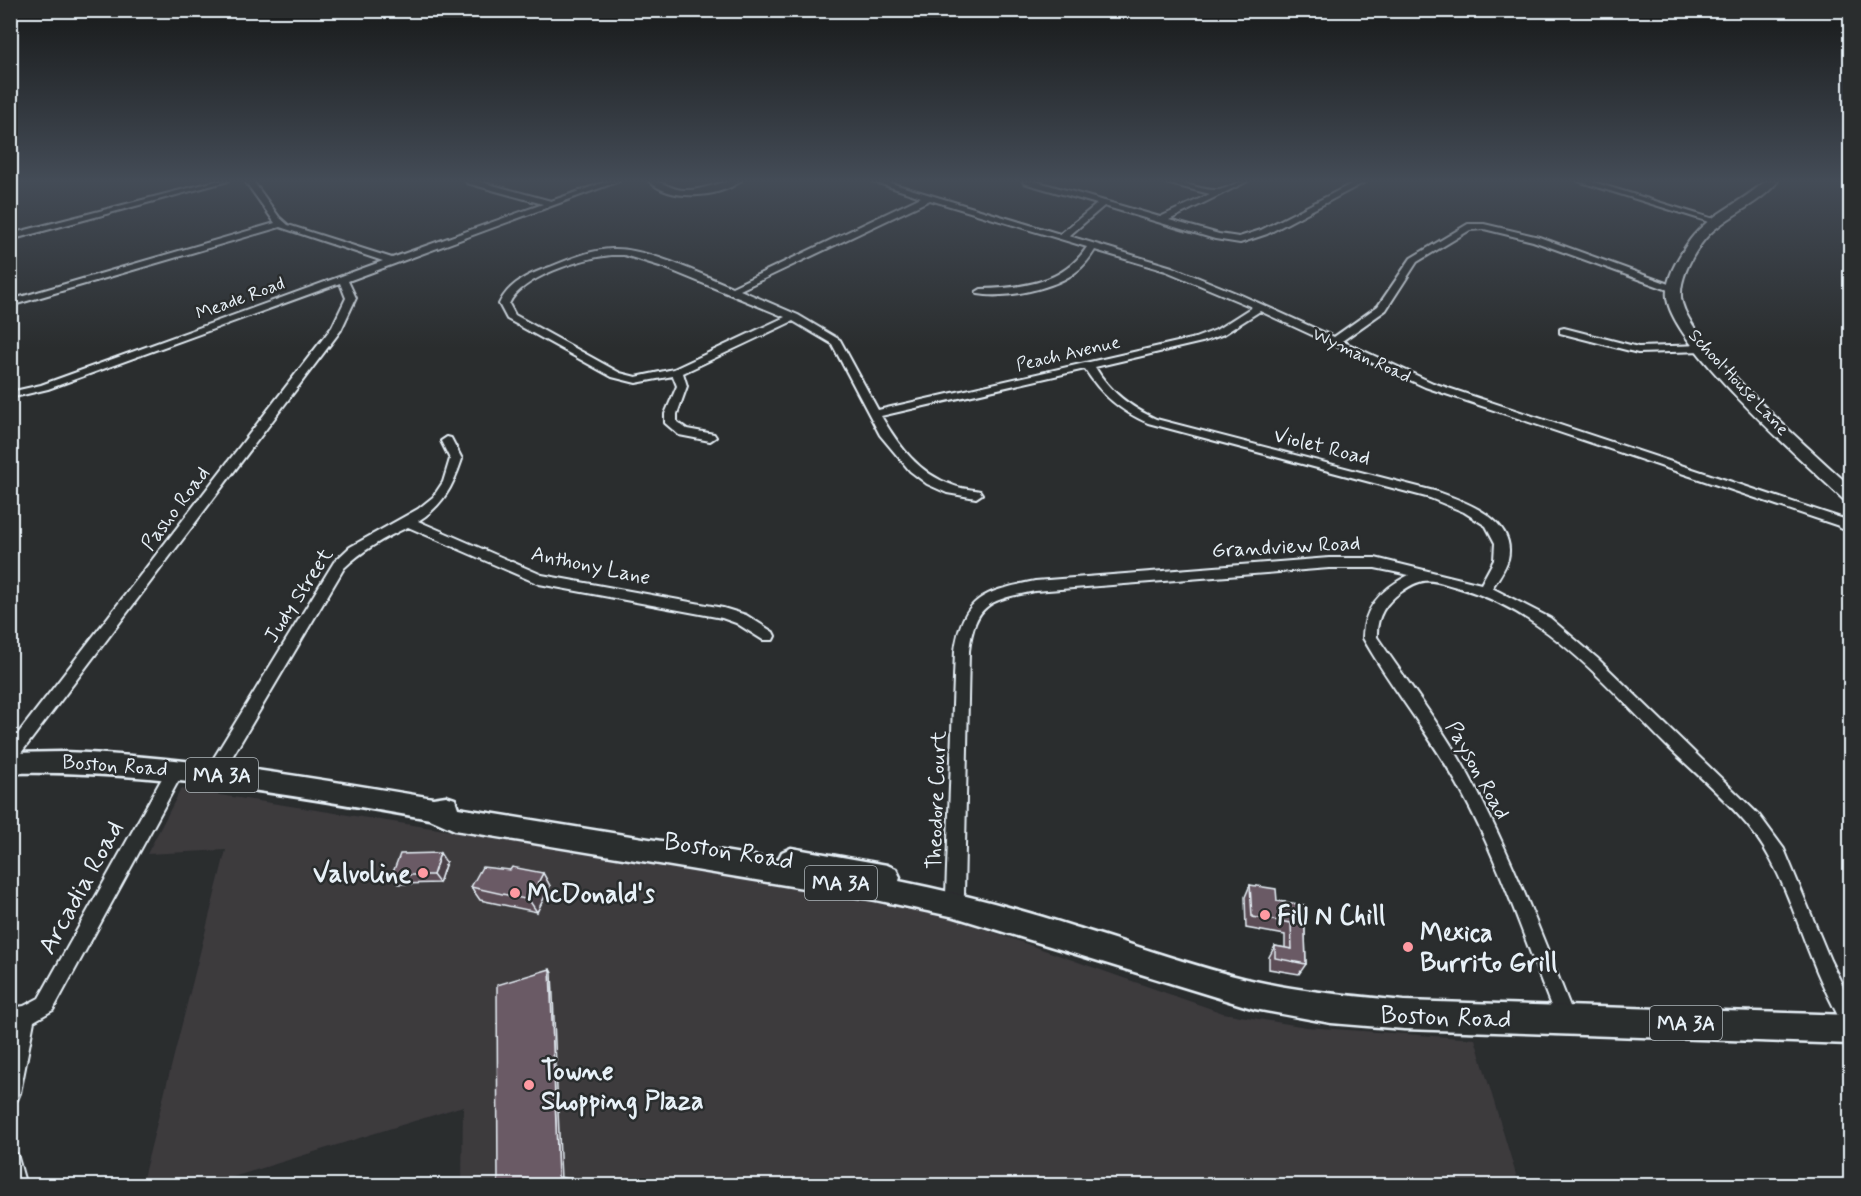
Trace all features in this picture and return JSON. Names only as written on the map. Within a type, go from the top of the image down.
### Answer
[{"type":"main road","name":"Boston Road","points":[[10,763],[82,762],[176,769],[433,808],[457,807],[849,868],[955,895],[1012,915],[1052,933]]},
{"type":"main road","name":"Boston Road","points":[[433,808],[455,819],[541,835],[876,888],[955,906],[1052,933],[1195,979],[1260,996],[1331,1009],[1404,1015],[1851,1030]]},
{"type":"street","points":[[10,303],[237,237]]},
{"type":"street","points":[[313,237],[391,261]]},
{"type":"street","name":"Meade Road","points":[[10,395],[44,387],[456,237]]},
{"type":"street","points":[[730,291],[845,237]]},
{"type":"street","name":"Wyman Road","points":[[1065,237],[1194,278],[1447,392],[1849,524]]},
{"type":"street","points":[[1217,237],[1244,240],[1250,237]]},
{"type":"street","points":[[1334,342],[1382,308],[1414,260],[1452,237]]},
{"type":"street","points":[[1528,237],[1674,289],[1677,278],[1700,237]]},
{"type":"street","points":[[981,291],[1031,288],[1053,281],[1075,267],[1089,254],[1093,246]]},
{"type":"street","points":[[795,317],[677,372],[644,380],[630,380],[616,375],[511,317],[505,310],[506,296],[513,289],[543,273],[586,257],[611,252],[640,255],[795,317],[820,329],[837,342],[891,442],[906,463],[923,477],[956,493],[976,494]]},
{"type":"street","name":"Pasho Road","points":[[10,756],[337,328],[351,298],[347,285],[341,279]]},
{"type":"street","name":"School House Lane","points":[[1674,289],[1679,314],[1704,348],[1765,413],[1851,496]]},
{"type":"street","name":"Peach Avenue","points":[[876,414],[1198,340],[1220,332],[1259,307]]},
{"type":"street","points":[[1564,331],[1638,350],[1704,348]]},
{"type":"street","name":"Violet Road","points":[[1089,366],[1104,389],[1114,399],[1127,409],[1152,421],[1434,495],[1464,507],[1488,521],[1499,538],[1502,556],[1484,590]]},
{"type":"street","points":[[677,372],[682,386],[671,414],[671,423],[683,432],[710,437]]},
{"type":"street","name":"Judy Street","points":[[213,774],[339,565],[369,541],[409,522],[433,505],[450,476],[456,459],[447,441]]},
{"type":"street","name":"Anthony Lane","points":[[409,522],[539,579],[723,613],[741,619],[768,636]]},
{"type":"street","name":"Grandview Road","points":[[961,707],[964,628],[968,616],[987,600],[1004,592],[1035,586],[1338,562],[1375,563],[1425,573],[1484,590],[1522,608],[1566,639],[1759,826],[1778,854],[1824,964],[1851,1019]]},
{"type":"street","name":"Payson Road","points":[[1425,573],[1398,585],[1383,601],[1371,616],[1368,628],[1370,638],[1448,754],[1468,790],[1516,893],[1566,1019]]},
{"type":"street","name":"Theodore Court","points":[[955,895],[955,821],[961,707]]},
{"type":"street","name":"Arcadia Road","points":[[10,1093],[18,1016],[46,1004],[176,769]]},
{"type":"street","points":[[10,1161],[16,1185]]},
{"type":"shaded area","points":[[181,789],[842,892],[936,912],[1223,1013],[1306,1027],[1475,1039],[1517,1178],[1523,1185],[462,1185],[463,1106],[207,1185],[141,1186],[226,850],[147,854]]},
{"type":"building","points":[[440,853],[433,875],[392,875],[400,854]]},
{"type":"building","points":[[482,867],[510,870],[512,867],[543,873],[529,900],[471,887]]},
{"type":"building","points":[[1250,885],[1276,889],[1277,901],[1304,905],[1306,964],[1275,958],[1275,946],[1292,949],[1291,923],[1252,917]]},
{"type":"building","name":"Towne Shopping Plaza","points":[[550,969],[558,1177],[620,1185],[498,1185],[497,985]]},
{"type":"place","name":"Valvoline","points":[[423,873]]},
{"type":"place","name":"McDonald's","points":[[515,893]]},
{"type":"place","name":"Fill N Chill","points":[[1265,915]]},
{"type":"place","name":"Mexica Burrito Grill","points":[[1408,947]]},
{"type":"place","name":"Towne Shopping Plaza","points":[[529,1085]]}]
